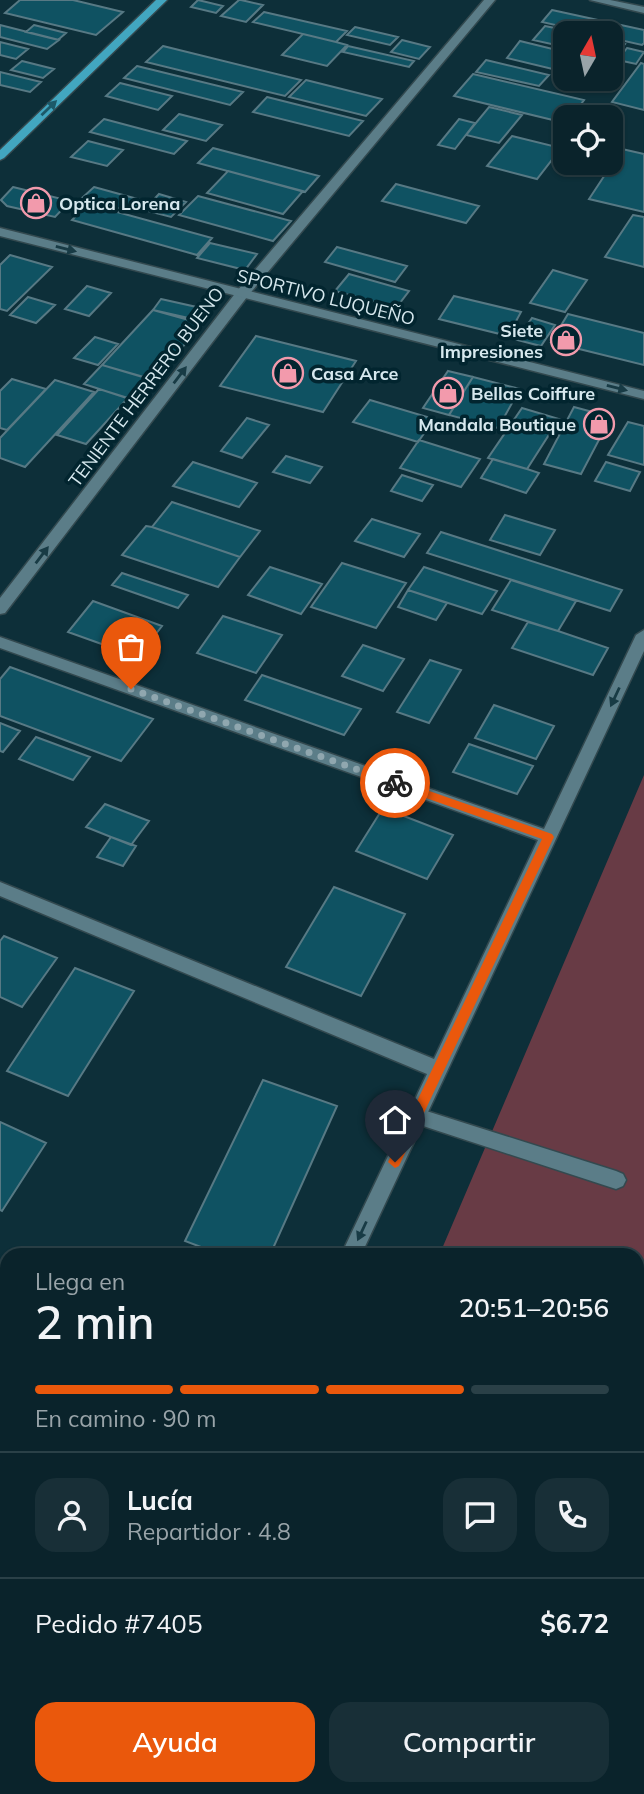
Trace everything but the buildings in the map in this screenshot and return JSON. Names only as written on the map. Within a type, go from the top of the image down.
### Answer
[{"type":"main road","points":[[0,156],[162,0]]},
{"type":"street","name":"TENIENTE HERRERO BUENO","points":[[0,609],[242,294],[490,0]]},
{"type":"street","points":[[595,0],[644,10]]},
{"type":"street","name":"SPORTIVO LUQUEÑO","points":[[0,232],[644,395]]},
{"type":"street","points":[[354,1248],[644,635]]},
{"type":"street","points":[[0,642],[548,837]]},
{"type":"street","points":[[0,890],[439,1070]]},
{"type":"street","points":[[417,1116],[616,1180]]},
{"type":"shaded area","points":[[644,775],[644,1248],[442,1248]]},
{"type":"way so far","points":[[131,689],[395,783]]},
{"type":"place","name":"Optica Lorena","points":[[36,203]]},
{"type":"place","name":"Siete Impresiones","points":[[566,340]]},
{"type":"place","name":"Casa Arce","points":[[288,373]]},
{"type":"place","name":"Bellas Coiffure","points":[[448,393]]},
{"type":"place","name":"Mandala Boutique","points":[[599,424]]},
{"type":"route","points":[[395,783],[548,837],[395,1162]]}]
